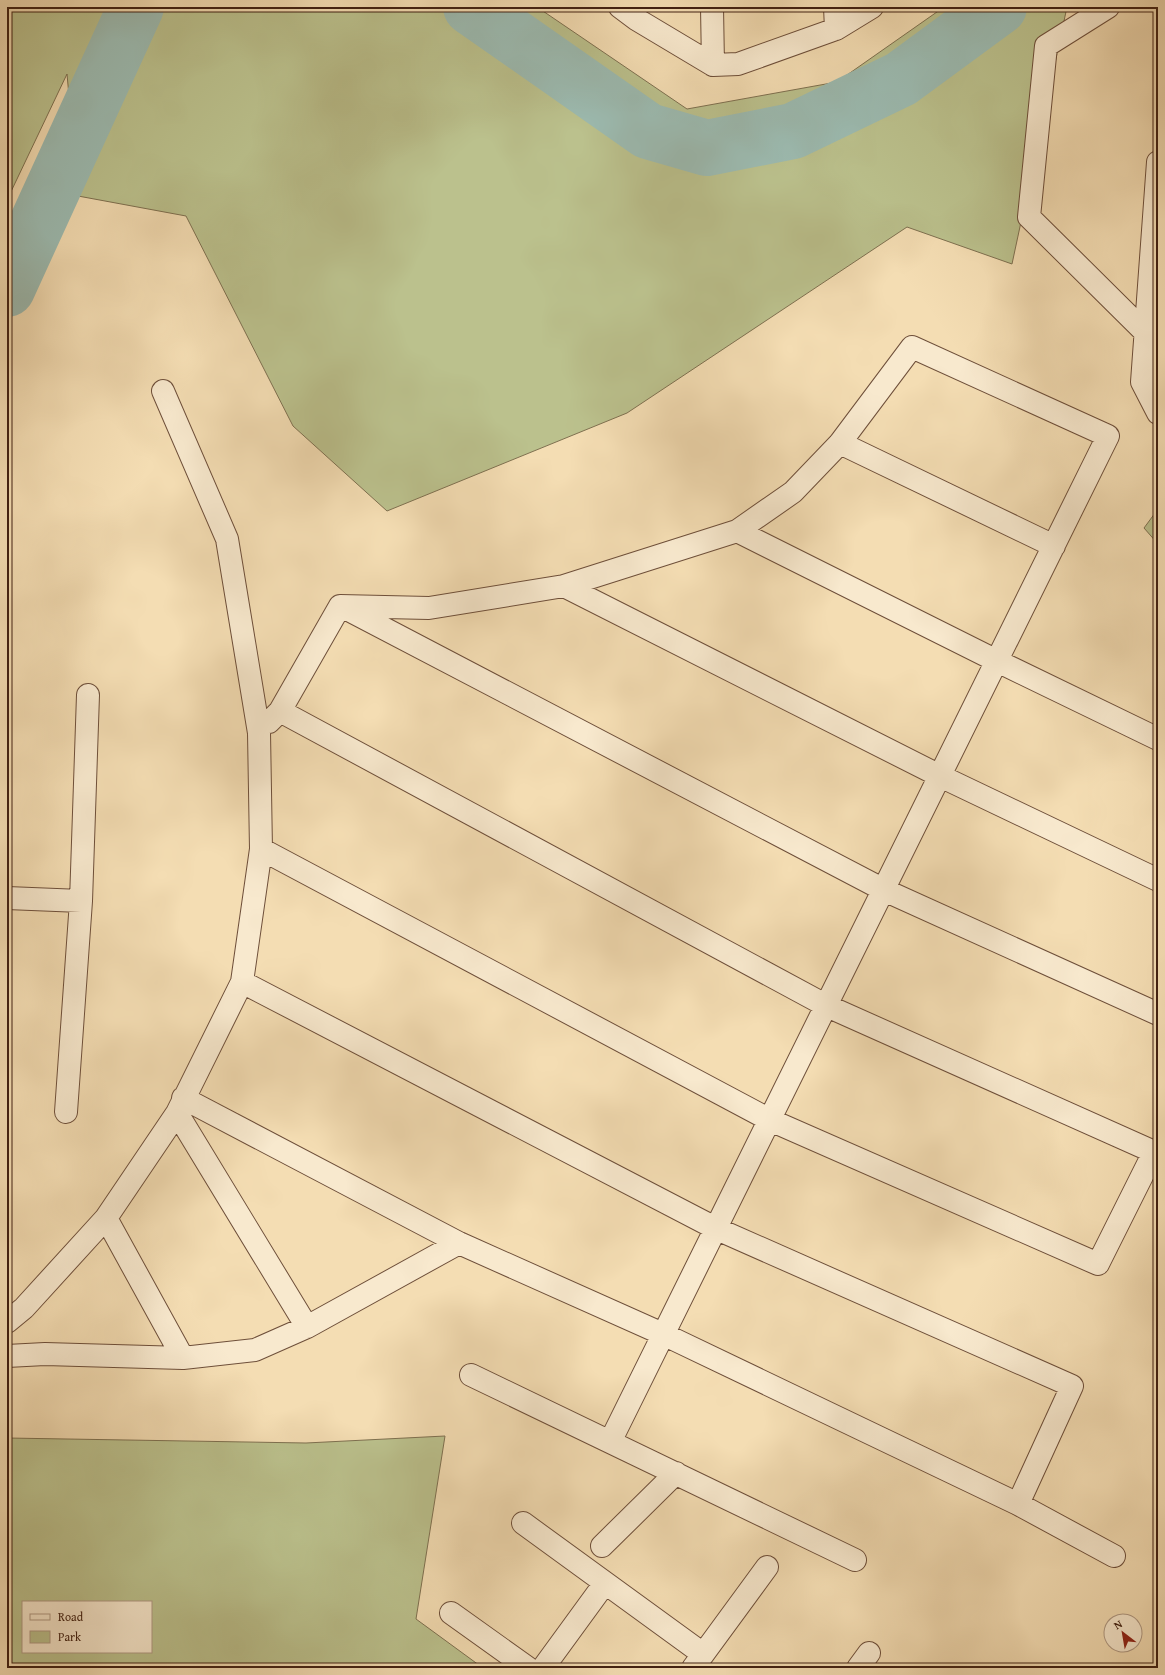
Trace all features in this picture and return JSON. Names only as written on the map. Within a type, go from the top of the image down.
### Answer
[{"type":"street","points":[[620,7],[636,19],[713,64],[738,64],[836,29],[872,7]]},
{"type":"street","points":[[712,7],[713,64]]},
{"type":"street","points":[[835,7],[836,29]]},
{"type":"street","points":[[1108,7],[1046,46],[1029,217],[1145,332]]},
{"type":"street","points":[[1158,162],[1142,382],[1158,413]]},
{"type":"street","points":[[340,606],[429,608],[564,586],[737,531],[793,492],[840,443],[912,347],[1108,436],[665,1335],[610,1442]]},
{"type":"street","points":[[7,1322],[24,1308],[106,1218],[180,1105],[242,982],[261,849],[259,733],[227,539],[164,392]]},
{"type":"street","points":[[840,443],[1054,546]]},
{"type":"street","points":[[737,531],[997,661],[1158,739]]},
{"type":"street","points":[[564,586],[940,776],[1158,880]]},
{"type":"street","points":[[259,733],[280,711],[340,606]]},
{"type":"street","points":[[340,606],[884,890],[1158,1014]]},
{"type":"street","points":[[66,1112],[81,901],[88,695]]},
{"type":"street","points":[[261,849],[770,1120],[1098,1264],[1154,1152],[827,1006],[280,711]]},
{"type":"street","points":[[7,898],[81,901]]},
{"type":"street","points":[[242,982],[717,1229],[1072,1386],[1018,1504]]},
{"type":"street","points":[[180,1105],[459,1243],[665,1335],[1018,1504],[1114,1556]]},
{"type":"street","points":[[180,1105],[307,1327]]},
{"type":"street","points":[[106,1218],[183,1358]]},
{"type":"street","points":[[7,1356],[45,1354],[183,1358],[255,1350],[307,1327],[459,1243]]},
{"type":"street","points":[[471,1375],[855,1560]]},
{"type":"street","points":[[602,1546],[676,1473]]},
{"type":"street","points":[[522,1523],[605,1583],[698,1661],[767,1567]]},
{"type":"street","points":[[543,1668],[605,1583]]},
{"type":"street","points":[[451,1613],[528,1668]]},
{"type":"green space","points":[[7,7],[537,7],[687,109],[837,82],[944,7],[1067,7],[1012,264],[907,227],[627,413],[387,511],[293,426],[186,216],[78,196],[67,74],[7,200]]},
{"type":"green space","points":[[1158,509],[1158,544],[1144,528]]},
{"type":"green space","points":[[445,1436],[416,1619],[483,1668],[7,1668],[7,1438],[306,1443]]},
{"type":"waterway","points":[[7,289],[136,7]]},
{"type":"waterway","points":[[471,7],[648,131],[707,148],[793,131],[901,79],[999,7]]}]
